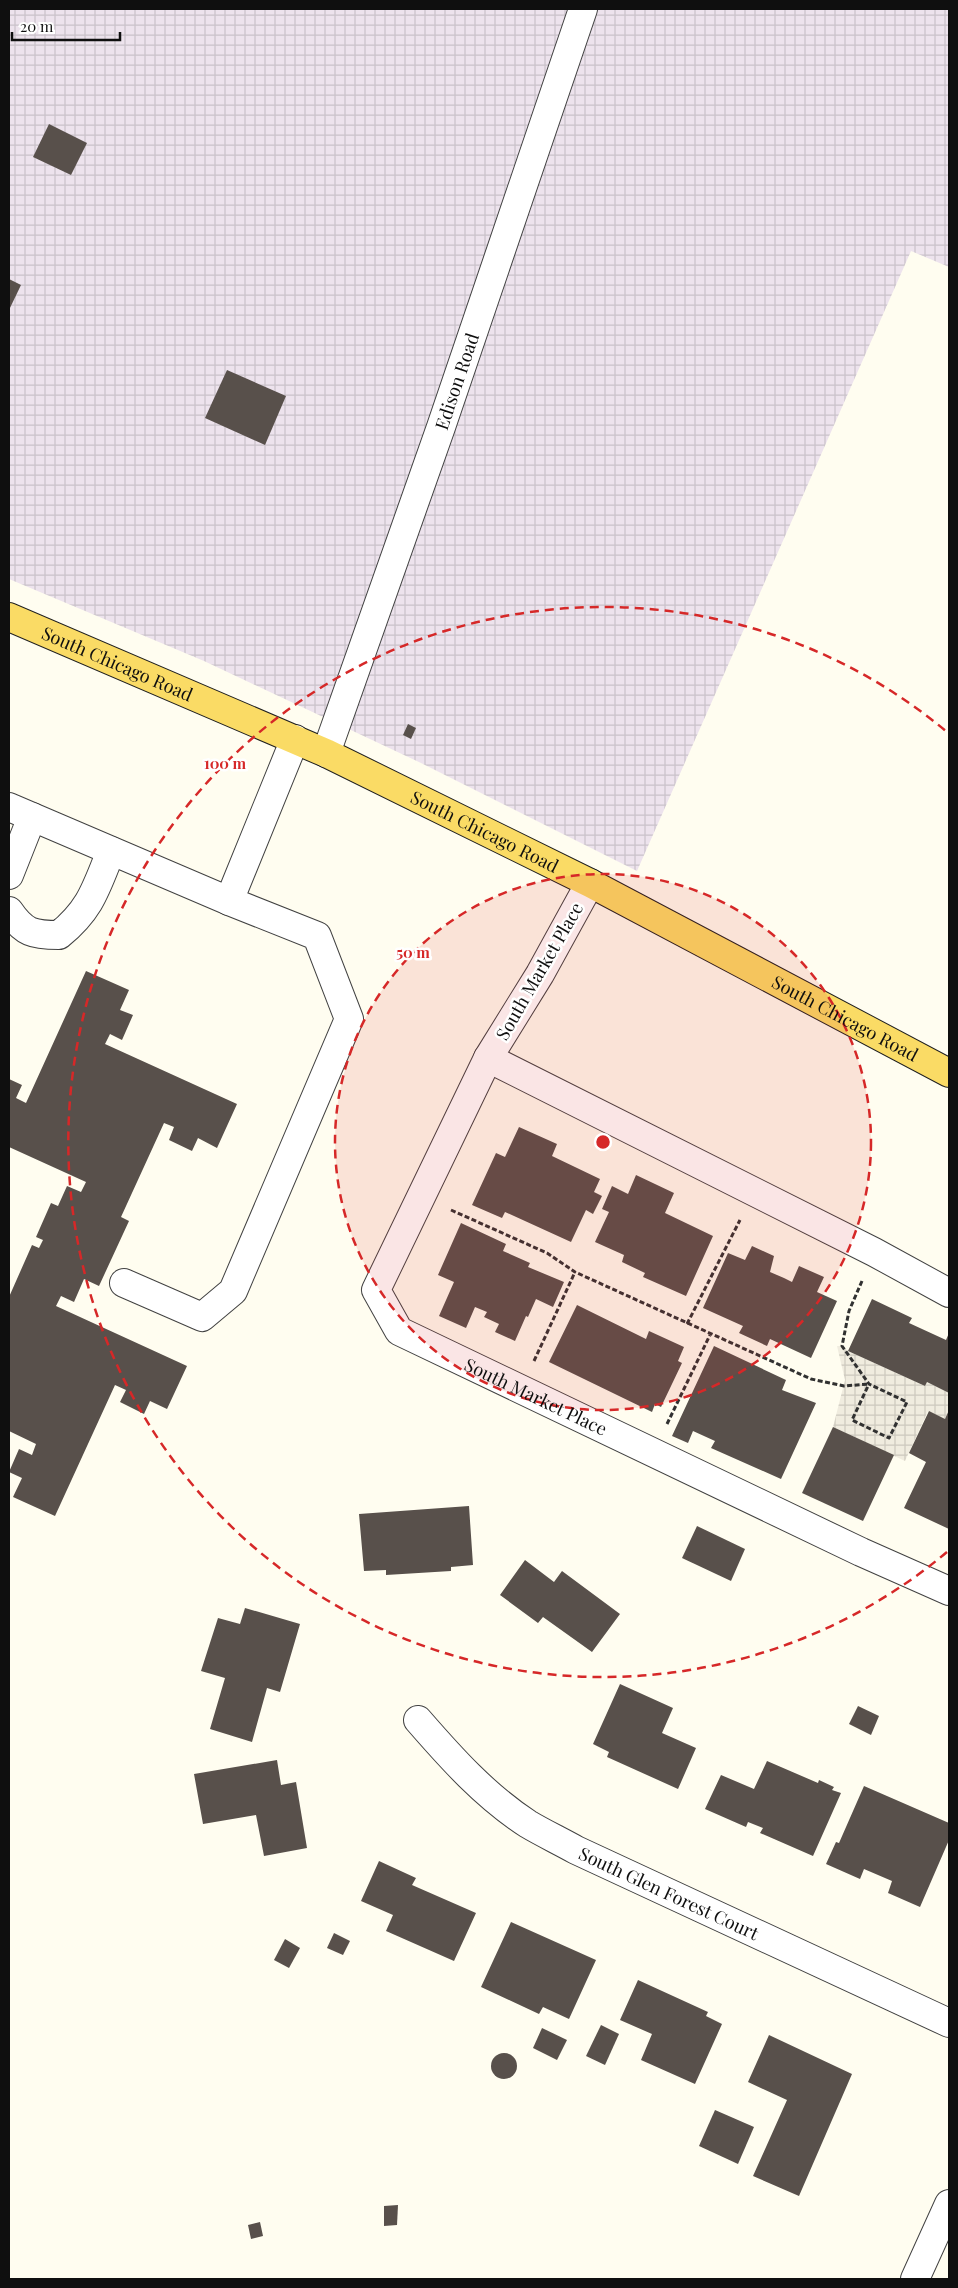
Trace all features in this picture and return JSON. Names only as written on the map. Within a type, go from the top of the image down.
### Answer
[{"type":"main road","name":"South Chicago Road","points":[[9,617],[326,753],[590,883],[949,1073]]},
{"type":"street","name":"Edison Road","points":[[326,753],[441,427],[583,9]]},
{"type":"street","points":[[229,901],[295,739]]},
{"type":"street","points":[[9,875],[20,812],[229,901],[317,936],[349,1019],[233,1291],[202,1317],[124,1283]]},
{"type":"street","points":[[9,911],[19,926],[38,935],[59,936],[76,921],[91,901],[111,851]]},
{"type":"street","name":"South Market Place","points":[[590,883],[540,974],[488,1058],[376,1290],[399,1331],[861,1552],[949,1591]]},
{"type":"street","name":"South Market Place","points":[[488,1058],[874,1252],[949,1293]]},
{"type":"street","name":"South Glen Forest Court","points":[[418,1720],[454,1761],[488,1794],[528,1824],[576,1850],[949,2023]]},
{"type":"street","points":[[915,2279],[949,2204]]},
{"type":"path","points":[[688,1324],[754,1192]]},
{"type":"path","points":[[421,1196],[547,1253],[575,1272],[810,1378],[844,1386],[869,1384]]},
{"type":"path","points":[[869,1384],[852,1420],[890,1438],[907,1402],[869,1384],[842,1346],[849,1311],[874,1252]]},
{"type":"path","points":[[521,1388],[575,1272]]},
{"type":"path","points":[[674,1412],[710,1334]]},
{"type":"shaded area","points":[[9,9],[949,9],[949,267],[911,251],[637,871],[421,763],[204,661],[9,579]]},
{"type":"shaded area","points":[[837,1346],[842,1346],[848,1351],[925,1386],[927,1382],[949,1393],[949,1410],[945,1419],[928,1411],[905,1461],[833,1427],[845,1380]]},
{"type":"building","points":[[49,124],[87,143],[71,175],[33,157]]},
{"type":"building","points":[[9,279],[21,285],[9,310]]},
{"type":"building","points":[[227,370],[286,396],[265,445],[205,418]]},
{"type":"building","points":[[408,724],[416,728],[411,739],[403,735]]},
{"type":"building","points":[[86,971],[129,990],[120,1010],[133,1015],[122,1040],[110,1034],[105,1044],[237,1104],[217,1148],[198,1138],[192,1151],[169,1140],[174,1127],[164,1123],[121,1217],[129,1221],[99,1286],[84,1279],[74,1302],[61,1296],[56,1306],[187,1366],[167,1409],[150,1401],[144,1414],[120,1402],[126,1390],[115,1385],[55,1516],[13,1497],[22,1478],[9,1472],[19,1449],[32,1455],[36,1444],[9,1431],[9,1297],[32,1245],[39,1248],[43,1240],[36,1237],[51,1203],[58,1206],[67,1186],[81,1192],[86,1182],[9,1147],[9,1079],[22,1085],[16,1098],[26,1103]]},
{"type":"building","points":[[519,1127],[557,1144],[552,1156],[600,1179],[594,1192],[602,1196],[593,1214],[586,1210],[571,1242],[505,1212],[502,1218],[472,1205],[496,1153],[505,1157]]},
{"type":"building","points":[[636,1175],[674,1193],[665,1213],[713,1236],[686,1296],[643,1277],[645,1273],[622,1262],[624,1255],[595,1242],[609,1212],[602,1209],[612,1186],[628,1194]]},
{"type":"building","points":[[461,1223],[506,1244],[503,1251],[530,1263],[528,1267],[564,1282],[553,1307],[536,1299],[515,1341],[495,1332],[499,1324],[484,1317],[487,1312],[475,1307],[466,1328],[439,1316],[454,1282],[438,1275]]},
{"type":"building","points":[[752,1246],[774,1256],[770,1272],[792,1282],[799,1266],[824,1277],[817,1292],[837,1301],[811,1358],[770,1339],[767,1346],[739,1333],[743,1326],[703,1308],[728,1253],[745,1260]]},
{"type":"building","points":[[872,1299],[912,1318],[909,1323],[946,1340],[949,1333],[949,1393],[927,1382],[925,1386],[848,1351]]},
{"type":"building","points":[[577,1305],[646,1339],[649,1331],[684,1347],[678,1361],[682,1363],[661,1407],[655,1404],[652,1412],[549,1362]]},
{"type":"building","points":[[714,1346],[786,1380],[782,1390],[816,1403],[781,1479],[711,1448],[715,1441],[693,1431],[688,1443],[672,1436]]},
{"type":"building","points":[[949,1410],[949,1529],[904,1508],[926,1462],[909,1453],[929,1411],[945,1419]]},
{"type":"building","points":[[833,1427],[894,1455],[863,1521],[802,1493]]},
{"type":"building","points":[[469,1506],[473,1565],[451,1567],[451,1571],[386,1575],[386,1570],[364,1571],[359,1514]]},
{"type":"building","points":[[697,1526],[745,1549],[731,1581],[682,1558]]},
{"type":"building","points":[[525,1560],[554,1582],[562,1571],[620,1614],[592,1652],[543,1617],[538,1623],[500,1595]]},
{"type":"building","points":[[245,1608],[300,1624],[280,1692],[267,1688],[252,1742],[210,1729],[225,1678],[201,1671],[218,1618],[240,1624]]},
{"type":"building","points":[[620,1684],[673,1708],[662,1733],[696,1748],[678,1789],[607,1757],[609,1752],[593,1744]]},
{"type":"building","points":[[858,1706],[879,1716],[871,1735],[849,1724]]},
{"type":"building","points":[[277,1760],[281,1785],[296,1782],[307,1848],[264,1856],[256,1815],[203,1824],[194,1774]]},
{"type":"building","points":[[767,1761],[818,1783],[819,1780],[834,1787],[832,1790],[841,1793],[813,1856],[760,1833],[763,1828],[748,1822],[746,1827],[705,1809],[721,1775],[754,1789]]},
{"type":"building","points":[[864,1786],[949,1823],[949,1840],[920,1907],[888,1893],[892,1881],[864,1869],[860,1879],[826,1864],[836,1842],[839,1843]]},
{"type":"building","points":[[379,1861],[416,1878],[412,1885],[476,1913],[454,1961],[386,1931],[393,1915],[361,1901]]},
{"type":"building","points":[[511,1922],[596,1960],[569,2019],[543,2007],[539,2014],[481,1987]]},
{"type":"building","points":[[334,1933],[350,1941],[343,1955],[327,1948]]},
{"type":"building","points":[[285,1939],[300,1948],[289,1968],[274,1960]]},
{"type":"building","points":[[638,1980],[708,2012],[706,2016],[722,2024],[695,2084],[641,2060],[652,2034],[620,2020]]},
{"type":"building","points":[[601,2025],[619,2034],[605,2065],[586,2056]]},
{"type":"building","points":[[542,2028],[567,2040],[557,2060],[533,2048]]},
{"type":"building","points":[[769,2035],[852,2074],[799,2196],[753,2176],[787,2100],[748,2082]]},
{"type":"building","points":[[504,2053],[513,2057],[517,2066],[513,2075],[504,2079],[495,2075],[491,2066],[495,2057]]},
{"type":"building","points":[[715,2110],[754,2127],[738,2164],[699,2146]]},
{"type":"building","points":[[398,2205],[397,2225],[384,2226],[384,2206]]},
{"type":"building","points":[[260,2222],[263,2236],[251,2239],[248,2225]]}]
